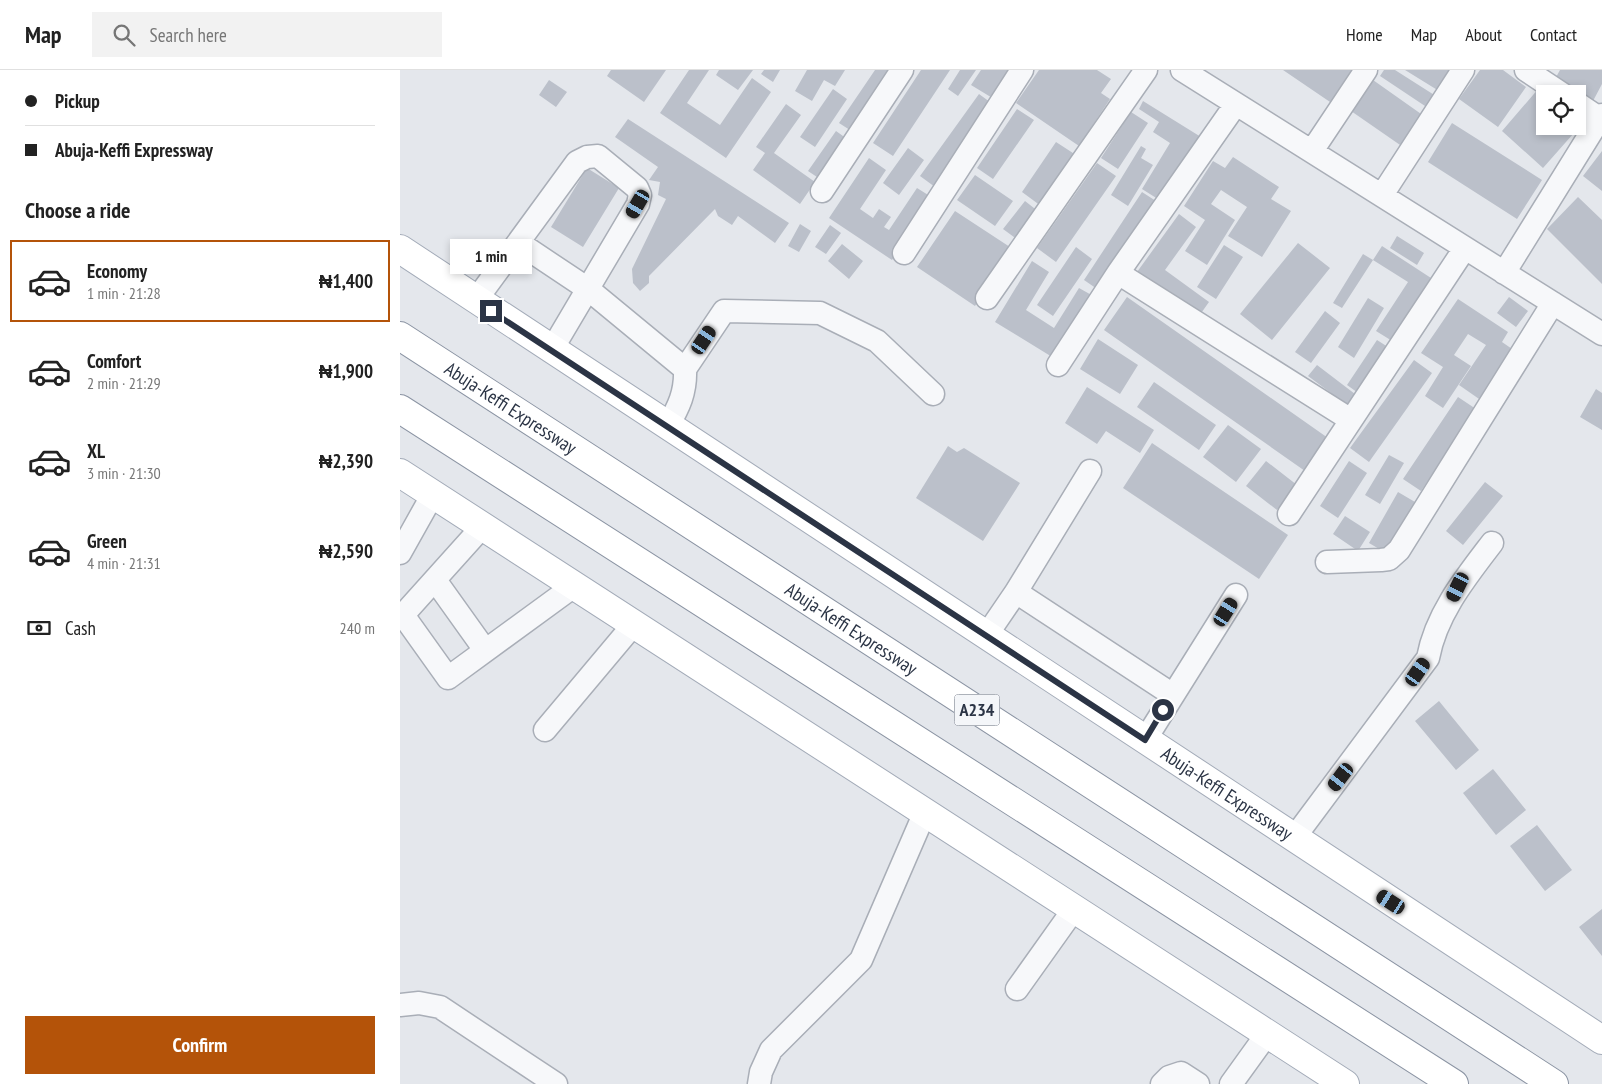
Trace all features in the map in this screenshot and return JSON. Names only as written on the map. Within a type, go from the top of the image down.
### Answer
[{"type":"main road","name":"Abuja-Keffi Expressway","points":[[400,249],[551,351],[1602,1040]]},
{"type":"main road","name":"Abuja-Keffi Expressway","points":[[400,336],[1554,1084]]},
{"type":"main road","points":[[400,409],[1454,1084]]},
{"type":"main road","points":[[400,473],[1344,1084]]},
{"type":"street","points":[[822,191],[902,70]]},
{"type":"street","points":[[904,253],[1022,70]]},
{"type":"street","points":[[987,298],[1146,70]]},
{"type":"street","points":[[1312,151],[1366,70]]},
{"type":"street","points":[[1382,196],[1463,70]]},
{"type":"street","points":[[1526,70],[1548,85]]},
{"type":"street","points":[[1196,74],[1236,104],[1602,334]]},
{"type":"street","points":[[1058,366],[1118,274],[1236,104]]},
{"type":"street","points":[[1504,273],[1601,118],[1586,109]]},
{"type":"street","points":[[476,300],[577,162],[587,157],[598,156],[638,188],[640,195],[638,204],[551,351]]},
{"type":"street","points":[[519,243],[588,289],[685,369]]},
{"type":"street","points":[[1289,514],[1465,248]]},
{"type":"street","points":[[1118,274],[1350,420]]},
{"type":"street","points":[[1327,562],[1390,559],[1400,550],[1552,303]]},
{"type":"street","points":[[667,427],[680,406],[686,387],[685,369],[724,311],[820,313],[877,341],[933,394]]},
{"type":"street","points":[[986,636],[1016,592],[1090,471]]},
{"type":"street","points":[[400,553],[433,494]]},
{"type":"street","points":[[483,526],[403,615],[448,678],[574,586]]},
{"type":"street","points":[[1294,838],[1428,658],[1434,636],[1458,587],[1492,544]]},
{"type":"street","points":[[435,580],[486,650]]},
{"type":"street","points":[[1016,592],[1172,695]]},
{"type":"street","points":[[1145,740],[1236,595]]},
{"type":"street","points":[[545,730],[634,624]]},
{"type":"street","points":[[759,1084],[761,1072],[771,1050],[861,960],[925,812]]},
{"type":"street","points":[[1017,989],[1074,909]]},
{"type":"street","points":[[400,1005],[419,1003],[440,1007],[556,1084]]},
{"type":"street","points":[[1231,1084],[1267,1034]]},
{"type":"street","points":[[1162,1084],[1169,1077],[1182,1073],[1198,1084]]},
{"type":"building","points":[[611,70],[666,70],[644,102],[607,76]]},
{"type":"building","points":[[689,70],[709,70],[687,103],[720,125],[752,78],[771,92],[726,158],[660,113]]},
{"type":"building","points":[[719,70],[753,70],[738,90],[716,75]]},
{"type":"building","points":[[764,70],[780,70],[773,82],[761,74]]},
{"type":"building","points":[[807,70],[845,70],[835,86],[824,80],[812,101],[795,91]]},
{"type":"building","points":[[875,70],[894,70],[853,132],[839,123]]},
{"type":"building","points":[[921,70],[950,70],[893,156],[873,143]]},
{"type":"building","points":[[960,70],[976,70],[958,96],[948,89]]},
{"type":"building","points":[[981,70],[1013,70],[994,99],[971,85]]},
{"type":"building","points":[[1039,70],[1097,70],[1111,79],[1101,93],[1110,99],[1079,146],[1016,103]]},
{"type":"building","points":[[1283,70],[1356,70],[1333,104]]},
{"type":"building","points":[[1384,70],[1395,70],[1439,98],[1431,110],[1380,76]]},
{"type":"building","points":[[1405,70],[1451,70],[1439,91]]},
{"type":"building","points":[[1480,70],[1503,70],[1526,87],[1498,127],[1459,99]]},
{"type":"building","points":[[1560,70],[1602,70],[1602,84],[1593,101],[1586,97],[1586,85],[1565,85],[1555,79]]},
{"type":"building","points":[[549,80],[567,92],[556,107],[539,95]]},
{"type":"building","points":[[1373,80],[1424,116],[1403,147],[1351,111]]},
{"type":"building","points":[[833,89],[847,99],[815,147],[800,137]]},
{"type":"building","points":[[1536,91],[1536,135],[1572,135],[1543,168],[1502,131]]},
{"type":"building","points":[[979,94],[994,105],[935,187],[920,176]]},
{"type":"building","points":[[1143,101],[1201,137],[1161,201],[1142,189],[1170,143],[1153,132],[1159,122],[1139,109]]},
{"type":"building","points":[[786,104],[801,115],[774,153],[815,182],[800,204],[753,170],[765,153],[756,147]]},
{"type":"building","points":[[1017,109],[1034,120],[993,179],[977,168]]},
{"type":"building","points":[[1131,112],[1148,123],[1118,169],[1101,158]]},
{"type":"building","points":[[628,119],[789,223],[775,243],[738,216],[732,225],[718,216],[715,209],[649,276],[649,283],[640,291],[633,283],[632,269],[666,199],[658,195],[660,182],[649,180],[658,167],[615,137]]},
{"type":"building","points":[[1452,123],[1542,180],[1517,219],[1428,162]]},
{"type":"building","points":[[836,131],[850,141],[823,181],[808,171]]},
{"type":"building","points":[[1056,142],[1076,155],[1041,206],[1022,192]]},
{"type":"building","points":[[1141,146],[1146,149],[1141,158],[1153,165],[1128,206],[1111,195]]},
{"type":"building","points":[[908,148],[924,160],[899,195],[883,183]]},
{"type":"building","points":[[1602,151],[1602,191],[1583,176]]},
{"type":"building","points":[[1233,157],[1279,187],[1271,199],[1291,211],[1262,257],[1228,236],[1247,207],[1221,190],[1211,204],[1235,220],[1207,265],[1185,251],[1205,220],[1184,206],[1213,161],[1225,168]]},
{"type":"building","points":[[869,158],[886,170],[860,209],[873,218],[879,209],[891,217],[884,227],[889,230],[917,188],[933,198],[892,260],[829,218]]},
{"type":"building","points":[[1097,163],[1116,176],[1056,262],[1037,248]]},
{"type":"building","points":[[587,168],[619,188],[583,247],[551,227]]},
{"type":"building","points":[[975,175],[1013,201],[995,226],[957,200]]},
{"type":"building","points":[[1142,192],[1159,203],[1100,291],[1084,280]]},
{"type":"building","points":[[1578,197],[1602,220],[1602,284],[1547,229]]},
{"type":"building","points":[[1025,201],[1039,212],[1018,240],[1003,229]]},
{"type":"building","points":[[955,211],[1013,249],[975,306],[917,267]]},
{"type":"building","points":[[1179,214],[1196,227],[1165,270],[1209,302],[1199,316],[1137,272]]},
{"type":"building","points":[[800,224],[811,231],[799,252],[788,246]]},
{"type":"building","points":[[830,225],[841,233],[826,254],[815,247]]},
{"type":"building","points":[[1397,236],[1424,253],[1417,265],[1390,248]]},
{"type":"building","points":[[1298,243],[1330,268],[1272,340],[1240,314]]},
{"type":"building","points":[[842,244],[863,261],[849,279],[828,261]]},
{"type":"building","points":[[1224,245],[1243,257],[1216,299],[1197,287]]},
{"type":"building","points":[[1382,246],[1431,278],[1423,290],[1430,294],[1397,344],[1376,331],[1408,282],[1373,260]]},
{"type":"building","points":[[1076,247],[1092,259],[1053,316],[1037,305]]},
{"type":"building","points":[[1363,254],[1373,260],[1342,308],[1333,303]]},
{"type":"building","points":[[1032,261],[1049,272],[1026,310],[1054,328],[1079,288],[1095,297],[1057,360],[995,322]]},
{"type":"building","points":[[1127,297],[1328,438],[1305,471],[1104,330]]},
{"type":"building","points":[[1509,297],[1528,311],[1516,327],[1497,313]]},
{"type":"building","points":[[1368,298],[1384,308],[1354,358],[1338,347]]},
{"type":"building","points":[[1458,299],[1508,332],[1502,342],[1515,351],[1482,401],[1459,385],[1486,345],[1468,334],[1454,355],[1471,366],[1443,408],[1425,396],[1443,367],[1421,353]]},
{"type":"building","points":[[1325,311],[1340,323],[1311,363],[1295,352]]},
{"type":"building","points":[[1098,339],[1138,365],[1120,394],[1080,369]]},
{"type":"building","points":[[1377,340],[1391,349],[1361,395],[1347,385]]},
{"type":"building","points":[[1414,360],[1432,373],[1369,462],[1350,448]]},
{"type":"building","points":[[1317,365],[1355,394],[1347,405],[1308,376]]},
{"type":"building","points":[[1154,382],[1216,425],[1199,450],[1137,407]]},
{"type":"building","points":[[1087,387],[1154,430],[1140,453],[1106,431],[1097,444],[1065,423]]},
{"type":"building","points":[[1596,389],[1602,393],[1602,430],[1580,417]]},
{"type":"building","points":[[1458,397],[1476,409],[1421,491],[1403,479]]},
{"type":"building","points":[[1228,425],[1261,449],[1236,482],[1203,457]]},
{"type":"building","points":[[1152,443],[1288,535],[1259,579],[1123,488]]},
{"type":"building","points":[[948,446],[957,452],[964,448],[1020,483],[983,541],[916,498]]},
{"type":"building","points":[[1389,455],[1404,463],[1380,504],[1365,495]]},
{"type":"building","points":[[1266,461],[1297,485],[1277,510],[1246,486]]},
{"type":"building","points":[[1349,461],[1367,473],[1338,518],[1320,506]]},
{"type":"building","points":[[1485,482],[1503,496],[1463,545],[1446,531]]},
{"type":"building","points":[[1398,492],[1415,502],[1386,553],[1369,543]]},
{"type":"building","points":[[1345,516],[1370,532],[1358,551],[1333,534]]},
{"type":"building","points":[[1439,701],[1479,750],[1456,770],[1415,721]]},
{"type":"building","points":[[1493,769],[1526,810],[1496,835],[1463,793]]},
{"type":"building","points":[[1537,825],[1572,870],[1545,891],[1510,846]]},
{"type":"building","points":[[1602,909],[1602,956],[1579,927]]},
{"type":"route","points":[[491,311],[1145,740],[1163,710]]}]
